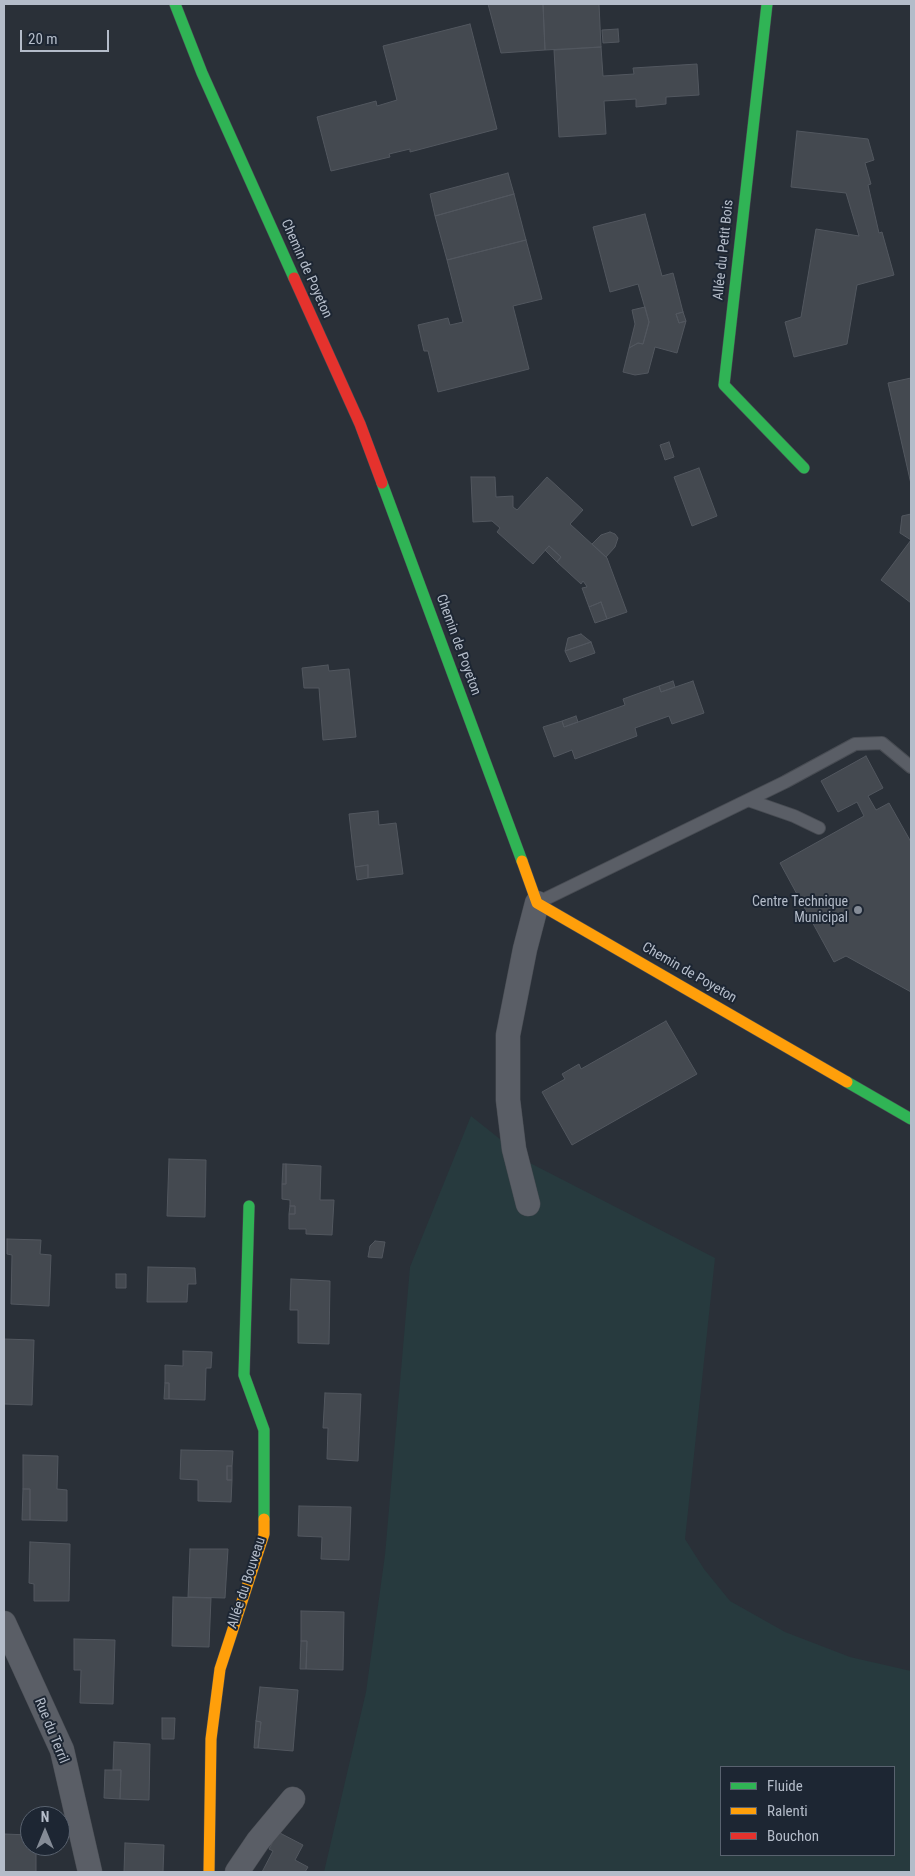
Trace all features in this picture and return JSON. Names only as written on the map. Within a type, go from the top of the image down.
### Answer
[{"type":"street","name":"Chemin de Poyeton","points":[[175,4],[202,73],[360,424],[538,903],[911,1119]]},
{"type":"street","name":"Allée du Petit Bois","points":[[767,4],[724,385],[804,468]]},
{"type":"street","points":[[528,1204],[514,1149],[508,1100],[508,1034],[525,949],[538,903]]},
{"type":"street","name":"Allée du Bouveau","points":[[209,1872],[211,1739],[220,1669],[264,1534],[264,1430],[244,1375],[249,1206]]},
{"type":"street","name":"Rue du Terril","points":[[4,1623],[62,1750],[90,1872]]},
{"type":"street","points":[[237,1872],[258,1841],[293,1799]]},
{"type":"lane","points":[[538,903],[748,800],[854,744],[882,743],[911,767]]},
{"type":"lane","points":[[748,800],[794,816],[818,828]]},
{"type":"green space","points":[[471,1116],[530,1163],[715,1258],[685,1539],[704,1569],[730,1601],[785,1632],[850,1657],[911,1671],[911,1872],[324,1872],[366,1692],[385,1555],[410,1267]]},
{"type":"building","points":[[488,4],[543,4],[545,50],[501,53]]},
{"type":"building","points":[[543,4],[599,4],[601,47],[545,50]]},
{"type":"building","points":[[470,24],[497,129],[410,152],[410,149],[389,154],[390,157],[331,171],[317,117],[376,101],[377,106],[397,100],[383,46]]},
{"type":"building","points":[[618,29],[619,42],[603,43],[602,30]]},
{"type":"building","points":[[601,47],[603,76],[634,74],[633,68],[697,64],[699,95],[666,97],[666,104],[636,107],[636,99],[604,101],[606,134],[559,137],[554,50]]},
{"type":"building","points":[[797,131],[868,139],[874,160],[865,163],[871,184],[868,185],[879,233],[882,232],[894,275],[857,285],[847,344],[794,357],[785,322],[801,317],[816,229],[859,236],[846,193],[791,187]]},
{"type":"building","points":[[508,173],[514,194],[435,216],[430,194]]},
{"type":"building","points":[[514,194],[526,240],[447,260],[435,216]]},
{"type":"building","points":[[645,214],[662,276],[673,273],[683,312],[676,314],[679,323],[686,321],[677,353],[655,347],[648,373],[635,375],[623,372],[629,348],[638,343],[643,344],[649,322],[638,284],[610,292],[593,227]]},
{"type":"building","points":[[526,240],[542,299],[513,306],[529,369],[438,392],[428,351],[424,351],[418,325],[448,318],[450,325],[463,322],[447,260]]},
{"type":"building","points":[[645,307],[649,322],[643,344],[638,343],[629,348],[635,324],[632,310]]},
{"type":"building","points":[[683,312],[686,321],[679,323],[676,314]]},
{"type":"building","points":[[911,378],[911,484],[888,383]]},
{"type":"building","points":[[669,442],[674,457],[665,460],[660,445]]},
{"type":"building","points":[[699,468],[717,516],[692,526],[674,477]]},
{"type":"building","points":[[471,477],[495,477],[496,497],[513,496],[513,507],[517,510],[547,477],[583,510],[570,524],[607,558],[627,612],[607,619],[601,602],[589,607],[582,588],[587,587],[586,585],[583,581],[581,584],[557,562],[561,557],[549,546],[533,564],[497,532],[500,528],[492,521],[473,522]]},
{"type":"building","points":[[911,514],[911,540],[900,533],[902,516]]},
{"type":"building","points":[[610,532],[618,538],[615,547],[606,557],[592,544],[601,535]]},
{"type":"building","points":[[911,540],[911,603],[881,580]]},
{"type":"building","points":[[549,546],[561,557],[557,562],[545,550]]},
{"type":"building","points":[[601,602],[607,619],[595,623],[589,607]]},
{"type":"building","points":[[581,634],[591,642],[565,651],[568,638]]},
{"type":"building","points":[[591,642],[595,653],[570,662],[565,651]]},
{"type":"building","points":[[328,665],[329,671],[349,669],[356,737],[323,740],[319,688],[304,688],[302,668]]},
{"type":"building","points":[[673,681],[675,687],[661,692],[659,686]]},
{"type":"building","points":[[693,681],[704,713],[672,724],[669,716],[635,728],[637,736],[575,759],[572,750],[554,757],[543,727],[562,721],[564,727],[625,705],[623,699],[659,686],[661,692]]},
{"type":"building","points":[[576,716],[578,722],[564,727],[562,721]]},
{"type":"building","name":"Centre Technique Municipal","points":[[866,756],[883,788],[868,796],[876,810],[889,803],[911,842],[911,992],[846,956],[834,962],[780,863],[864,816],[857,802],[838,812],[821,781]]},
{"type":"building","points":[[378,811],[379,825],[396,823],[403,874],[368,878],[368,865],[355,867],[349,814]]},
{"type":"building","points":[[368,865],[368,878],[357,880],[355,867]]},
{"type":"building","points":[[666,1021],[697,1074],[572,1145],[542,1092],[565,1079],[562,1074],[579,1064],[581,1069]]},
{"type":"building","points":[[169,1159],[206,1160],[205,1217],[167,1216]]},
{"type":"building","points":[[283,1164],[286,1164],[286,1184],[282,1184]]},
{"type":"building","points":[[286,1164],[321,1166],[320,1200],[334,1200],[332,1235],[306,1234],[306,1229],[289,1229],[289,1214],[295,1214],[295,1206],[290,1206],[290,1200],[282,1199],[282,1184],[286,1184]]},
{"type":"building","points":[[290,1206],[295,1206],[295,1214],[289,1214]]},
{"type":"building","points":[[7,1239],[41,1240],[40,1254],[51,1255],[49,1306],[11,1304],[12,1255],[7,1254]]},
{"type":"building","points":[[375,1241],[385,1242],[382,1258],[368,1257],[370,1246]]},
{"type":"building","points":[[148,1267],[195,1268],[196,1284],[188,1284],[187,1302],[147,1302]]},
{"type":"building","points":[[116,1274],[126,1274],[126,1288],[116,1288]]},
{"type":"building","points":[[291,1279],[330,1281],[329,1344],[298,1343],[298,1310],[290,1310]]},
{"type":"building","points":[[4,1339],[34,1340],[32,1405],[4,1404]]},
{"type":"building","points":[[183,1351],[212,1352],[211,1368],[206,1368],[205,1400],[169,1399],[169,1383],[165,1383],[165,1365],[183,1366]]},
{"type":"building","points":[[165,1383],[169,1383],[169,1399],[164,1399]]},
{"type":"building","points":[[325,1393],[361,1394],[358,1461],[327,1459],[328,1428],[323,1428]]},
{"type":"building","points":[[181,1450],[233,1451],[232,1466],[227,1466],[227,1480],[232,1480],[231,1502],[198,1501],[198,1480],[180,1479]]},
{"type":"building","points":[[23,1455],[58,1456],[57,1489],[67,1490],[67,1521],[30,1520],[30,1489],[23,1489]]},
{"type":"building","points":[[227,1466],[232,1466],[232,1480],[227,1480]]},
{"type":"building","points":[[23,1489],[30,1489],[30,1520],[22,1520]]},
{"type":"building","points":[[299,1506],[351,1507],[349,1560],[321,1559],[322,1537],[298,1536]]},
{"type":"building","points":[[30,1542],[70,1544],[69,1601],[34,1601],[34,1584],[29,1583]]},
{"type":"building","points":[[190,1549],[228,1549],[225,1598],[188,1597]]},
{"type":"building","points":[[173,1597],[211,1598],[209,1647],[172,1646]]},
{"type":"building","points":[[301,1611],[344,1612],[343,1670],[306,1669],[307,1641],[301,1641]]},
{"type":"building","points":[[74,1639],[115,1640],[113,1704],[80,1703],[81,1670],[74,1670]]},
{"type":"building","points":[[301,1641],[307,1641],[306,1669],[300,1669]]},
{"type":"building","points":[[260,1687],[298,1690],[293,1751],[258,1748],[261,1722],[256,1721]]},
{"type":"building","points":[[162,1718],[175,1718],[174,1739],[162,1739]]},
{"type":"building","points":[[256,1721],[261,1722],[258,1748],[254,1748]]},
{"type":"building","points":[[114,1742],[150,1744],[149,1800],[120,1799],[121,1770],[113,1770]]},
{"type":"building","points":[[105,1770],[121,1770],[120,1799],[104,1798]]},
{"type":"building","points":[[278,1832],[303,1845],[295,1860],[308,1867],[305,1872],[262,1872],[273,1851],[269,1849]]},
{"type":"building","points":[[4,1834],[20,1835],[20,1856],[36,1856],[36,1872],[4,1872]]},
{"type":"building","points":[[125,1843],[164,1845],[163,1872],[124,1872]]},
{"type":"traffic: fast","points":[[175,4],[202,73],[294,278]]},
{"type":"traffic: fast","points":[[767,4],[724,385],[804,468]]},
{"type":"traffic: fast","points":[[382,483],[522,861]]},
{"type":"traffic: fast","points":[[847,1082],[911,1119]]},
{"type":"traffic: fast","points":[[249,1206],[244,1375],[264,1430],[264,1519]]},
{"type":"traffic: slow","points":[[522,861],[537,903],[847,1082]]},
{"type":"traffic: slow","points":[[209,1872],[211,1739],[220,1669],[264,1534],[264,1519]]},
{"type":"traffic: jam","points":[[294,278],[360,424],[382,483]]},
{"type":"place","name":"Centre Technique Municipal","points":[[858,910]]}]
